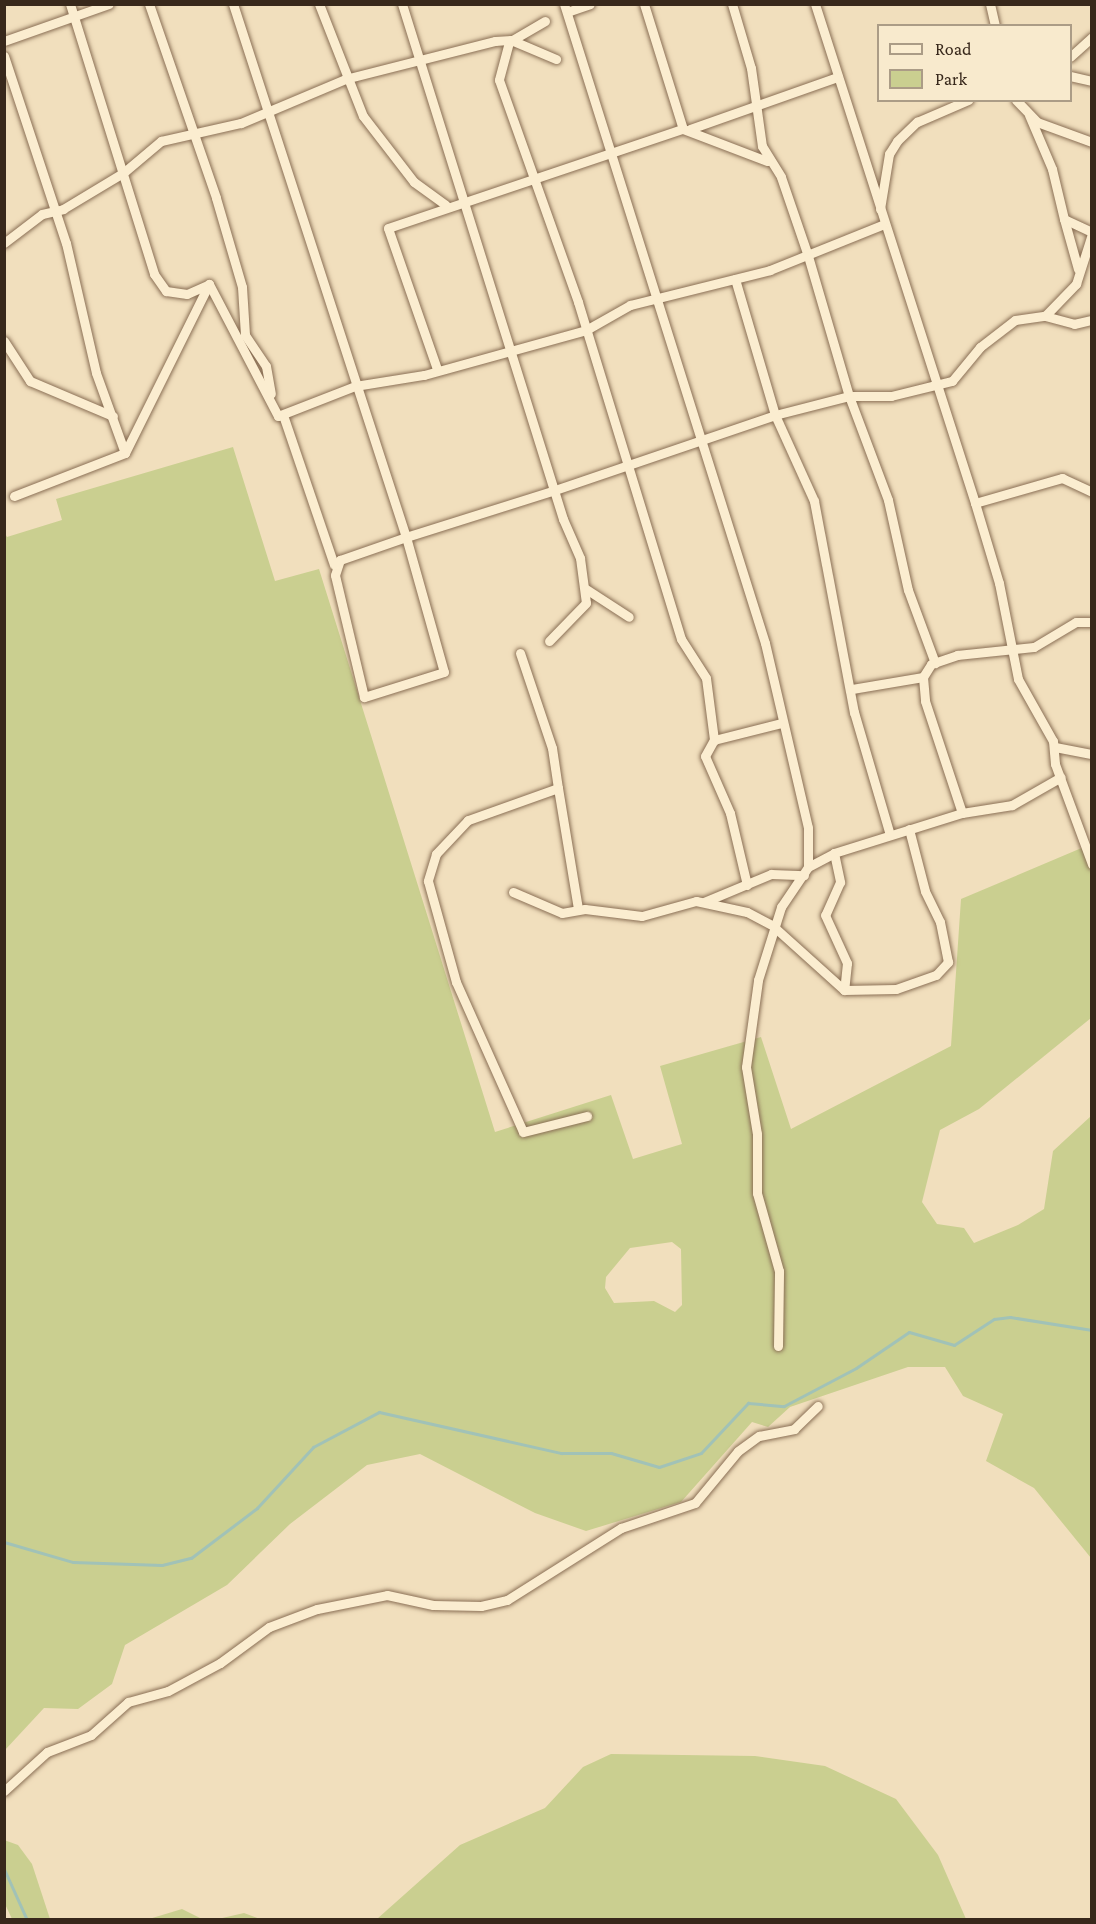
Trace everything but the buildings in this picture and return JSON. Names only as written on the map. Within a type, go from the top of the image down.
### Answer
[{"type":"street","points":[[70,4],[154,274],[166,291],[188,294],[209,284]]},
{"type":"street","points":[[4,40],[109,4]]},
{"type":"street","points":[[149,4],[195,132],[242,287],[245,335],[266,366],[280,416],[334,565],[364,697],[444,672],[406,537],[355,386],[233,4]]},
{"type":"street","points":[[319,4],[345,78],[388,153],[421,188],[446,205]]},
{"type":"street","points":[[402,4],[417,58],[586,589],[583,607],[549,641]]},
{"type":"street","points":[[590,4],[565,8],[606,150],[658,296],[700,439],[765,643],[781,723],[808,828],[806,871]]},
{"type":"street","points":[[644,4],[687,129],[766,160],[781,177],[808,256],[849,396],[888,500],[908,590],[935,663]]},
{"type":"street","points":[[732,4],[766,160]]},
{"type":"street","points":[[814,4],[882,225],[975,503],[1008,630],[1018,680],[1055,747],[1061,777],[1092,864]]},
{"type":"street","points":[[990,4],[995,24]]},
{"type":"street","points":[[4,243],[52,208],[63,209],[123,172],[161,141],[267,112],[345,78],[417,58],[511,40],[545,21]]},
{"type":"street","points":[[1072,56],[1092,37]]},
{"type":"street","points":[[511,40],[556,59]]},
{"type":"street","points":[[511,40],[499,80],[586,330],[681,639],[706,678],[714,740],[705,765],[730,813],[747,885]]},
{"type":"street","points":[[4,56],[52,208],[66,243],[96,374],[125,453]]},
{"type":"street","points":[[1072,76],[1092,81]]},
{"type":"street","points":[[437,369],[388,228],[446,205],[535,180],[606,150],[687,129],[838,77]]},
{"type":"street","points":[[879,215],[889,154],[897,141],[916,122],[963,102]]},
{"type":"street","points":[[1018,102],[1029,115],[1052,169],[1079,270]]},
{"type":"street","points":[[1029,115],[1091,142]]},
{"type":"street","points":[[1045,316],[1071,290],[1092,233],[1064,219]]},
{"type":"street","points":[[280,416],[355,386],[437,369],[586,330],[658,296],[735,279],[808,256],[882,225]]},
{"type":"street","points":[[735,279],[775,415],[814,501],[852,689],[858,732],[890,835]]},
{"type":"street","points":[[209,284],[280,416]]},
{"type":"street","points":[[14,496],[125,453],[209,284]]},
{"type":"street","points":[[334,565],[406,537],[555,490],[775,415],[849,396],[891,396],[963,374],[980,347],[1015,320],[1045,316],[1074,324],[1092,320]]},
{"type":"street","points":[[5,343],[30,381],[113,417]]},
{"type":"street","points":[[975,503],[1062,478],[1092,492]]},
{"type":"street","points":[[586,589],[629,617]]},
{"type":"street","points":[[852,689],[923,677],[935,663],[995,650],[1012,653],[1076,622],[1092,622]]},
{"type":"street","points":[[995,650],[1008,630]]},
{"type":"street","points":[[520,653],[552,748],[578,909]]},
{"type":"street","points":[[923,677],[925,701],[962,813]]},
{"type":"street","points":[[714,740],[781,723]]},
{"type":"street","points":[[1055,747],[1092,754]]},
{"type":"street","points":[[778,1346],[779,1271],[758,1193],[757,1134],[746,1067],[749,1028],[773,927],[806,871],[834,853],[962,813],[1012,805],[1061,777]]},
{"type":"street","points":[[558,788],[468,820],[436,854],[428,881],[456,982],[523,1132],[587,1116]]},
{"type":"street","points":[[704,902],[724,911],[747,912],[773,927],[844,990],[896,989],[946,966],[940,922],[925,891],[909,829]]},
{"type":"street","points":[[834,853],[840,882],[825,915],[847,963],[844,990]]},
{"type":"street","points":[[513,892],[550,911],[578,909],[631,917],[704,902],[771,874],[806,871]]},
{"type":"street","points":[[4,1791],[47,1752],[90,1735],[128,1702],[168,1691],[220,1663],[269,1626],[317,1609],[387,1595],[433,1605],[481,1606],[507,1600],[621,1528],[695,1503],[738,1451],[759,1436],[794,1429],[818,1406]]},
{"type":"green space","points":[[233,447],[275,581],[319,569],[495,1132],[611,1095],[633,1159],[682,1144],[660,1066],[761,1037],[791,1129],[951,1046],[961,899],[1091,844],[1091,1018],[979,1109],[940,1130],[922,1202],[937,1224],[964,1228],[974,1243],[1018,1225],[1044,1209],[1053,1151],[1091,1116],[1091,1558],[1034,1488],[986,1461],[1003,1414],[963,1396],[945,1367],[908,1367],[790,1407],[768,1427],[752,1422],[681,1502],[586,1531],[535,1513],[420,1454],[367,1465],[290,1524],[227,1585],[125,1645],[112,1684],[78,1709],[44,1708],[5,1750],[4,532],[7,537],[62,520],[56,499]],"holes":[[[672,1242],[681,1249],[682,1305],[675,1312],[654,1301],[614,1303],[605,1288],[606,1277],[630,1248]]]},
{"type":"green space","points":[[611,1754],[755,1756],[825,1766],[896,1799],[938,1855],[966,1919],[377,1919],[460,1845],[545,1808],[583,1767]]},
{"type":"green space","points":[[4,1840],[18,1845],[32,1864],[50,1919],[12,1919],[5,1904]]},
{"type":"green space","points":[[182,1909],[202,1919],[149,1919]]},
{"type":"green space","points":[[244,1913],[260,1919],[218,1919]]},
{"type":"waterway","points":[[4,1542],[73,1562],[162,1565],[191,1558],[257,1508],[313,1447],[379,1412],[561,1453],[611,1453],[659,1467],[701,1453],[748,1403],[784,1406],[856,1368],[909,1332],[954,1345],[994,1319],[1010,1317],[1092,1330]]},
{"type":"waterway","points":[[4,1869],[27,1920]]}]
